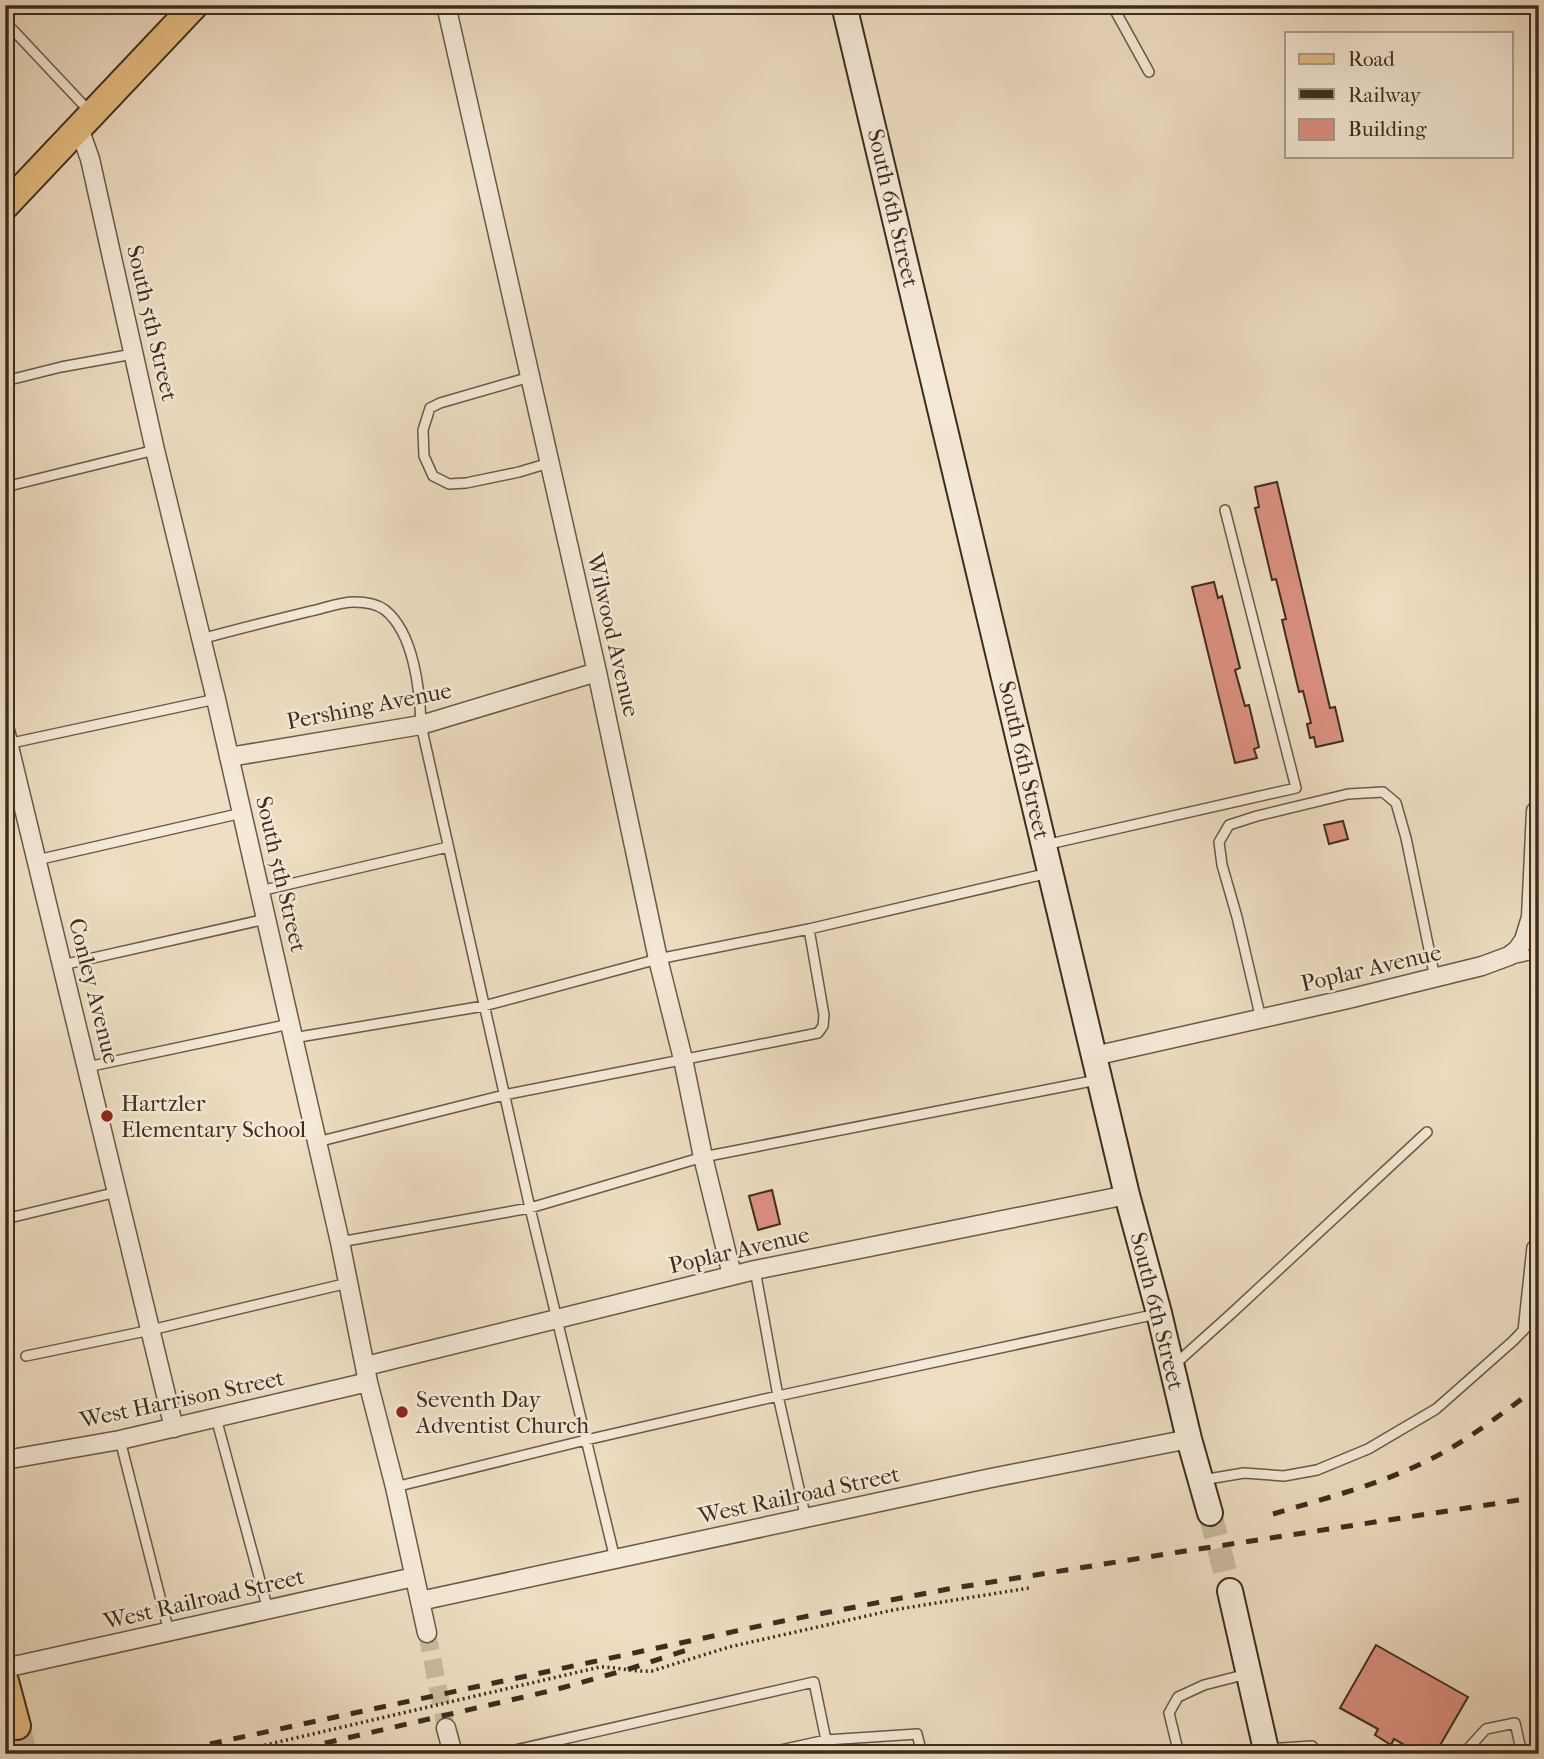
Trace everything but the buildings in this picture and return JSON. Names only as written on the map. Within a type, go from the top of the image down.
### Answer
[{"type":"main road","points":[[5,206],[195,5]]},
{"type":"main road","points":[[5,1681],[17,1726]]},
{"type":"street","name":"Wilwood Avenue","points":[[446,5],[597,672],[658,959],[732,1275]]},
{"type":"street","name":"South 6th Street","points":[[844,5],[1127,1195],[1210,1513]]},
{"type":"street","name":"South 5th Street","points":[[86,121],[90,159],[133,354],[216,699],[427,1633]]},
{"type":"street","name":"Pershing Avenue","points":[[229,757],[421,725],[597,672]]},
{"type":"street","name":"Conley Avenue","points":[[6,739],[174,1428]]},
{"type":"street","name":"Poplar Avenue","points":[[1097,1068],[1261,1019],[1434,978],[1509,956],[1521,946],[1531,917],[1536,811]]},
{"type":"street","name":"Poplar Avenue","points":[[367,1374],[556,1318],[732,1275],[1127,1195]]},
{"type":"street","name":"West Harrison Street","points":[[5,1460],[174,1428],[367,1374]]},
{"type":"street","name":"West Railroad Street","points":[[420,1601],[1189,1438]]},
{"type":"street","name":"West Railroad Street","points":[[5,1668],[414,1577]]},
{"type":"street","points":[[1230,1591],[1267,1751]]},
{"type":"street","points":[[446,1728],[453,1754]]},
{"type":"lane","points":[[1112,5],[1149,72]]},
{"type":"lane","points":[[5,24],[13,30],[86,121]]},
{"type":"lane","points":[[5,382],[61,367],[133,354]]},
{"type":"lane","points":[[530,377],[430,408],[423,430],[424,456],[433,476],[449,484],[519,472],[549,463]]},
{"type":"lane","points":[[5,487],[155,450]]},
{"type":"lane","points":[[1044,846],[1296,788],[1225,510]]},
{"type":"lane","points":[[201,639],[351,602],[374,604],[385,610],[399,627],[411,650],[420,696],[421,725],[484,1006],[615,1559]]},
{"type":"lane","points":[[6,739],[216,699]]},
{"type":"lane","points":[[1261,1019],[1222,865],[1219,842],[1229,825],[1348,794],[1383,792],[1396,803],[1406,838],[1434,978]]},
{"type":"lane","points":[[37,860],[242,813]]},
{"type":"lane","points":[[260,891],[449,847]]},
{"type":"lane","points":[[87,1067],[292,1031],[484,1006],[658,959],[809,929],[1050,873]]},
{"type":"lane","points":[[62,965],[266,919]]},
{"type":"lane","points":[[317,1142],[504,1095],[818,1033],[823,1026],[824,1016],[809,929]]},
{"type":"lane","points":[[1496,962],[1539,953]]},
{"type":"lane","points":[[340,1242],[530,1208],[703,1157],[1097,1068]]},
{"type":"lane","points":[[1172,1367],[1427,1132]]},
{"type":"lane","points":[[5,1219],[117,1192]]},
{"type":"lane","points":[[1522,1331],[1536,1243]]},
{"type":"lane","points":[[755,1270],[778,1396],[806,1519]]},
{"type":"lane","points":[[26,1356],[348,1283]]},
{"type":"lane","points":[[395,1487],[778,1396],[1159,1313]]},
{"type":"lane","points":[[1200,1480],[1244,1473],[1284,1476],[1317,1470],[1368,1449],[1436,1409],[1539,1314]]},
{"type":"lane","points":[[216,1418],[268,1610]]},
{"type":"lane","points":[[120,1440],[169,1632]]},
{"type":"lane","points":[[1179,1754],[1169,1713],[1178,1697],[1204,1685],[1249,1674]]},
{"type":"lane","points":[[507,1754],[814,1682],[826,1740]]},
{"type":"lane","points":[[1463,1754],[1486,1729],[1515,1723],[1522,1754]]},
{"type":"lane","points":[[763,1754],[826,1740],[917,1734],[922,1754]]},
{"type":"lane","points":[[1267,1751],[1312,1746],[1319,1754]]},
{"type":"path","points":[[227,1754],[600,1667],[652,1671],[729,1647],[893,1610],[1029,1588]]},
{"type":"tunnel","points":[[1210,1513],[1230,1591]]},
{"type":"tunnel","points":[[427,1633],[446,1728]]},
{"type":"tunnel","points":[[17,1726],[24,1754]]},
{"type":"railway","points":[[1273,1514],[1373,1483],[1431,1459],[1473,1434],[1539,1386]]},
{"type":"railway","points":[[163,1754],[783,1621],[948,1589],[1539,1497]]},
{"type":"railway","points":[[278,1754],[554,1690],[696,1647]]},
{"type":"place","name":"Hartzler Elementary School","points":[[107,1116]]},
{"type":"place","name":"Seventh Day Adventist Church","points":[[402,1412]]}]
